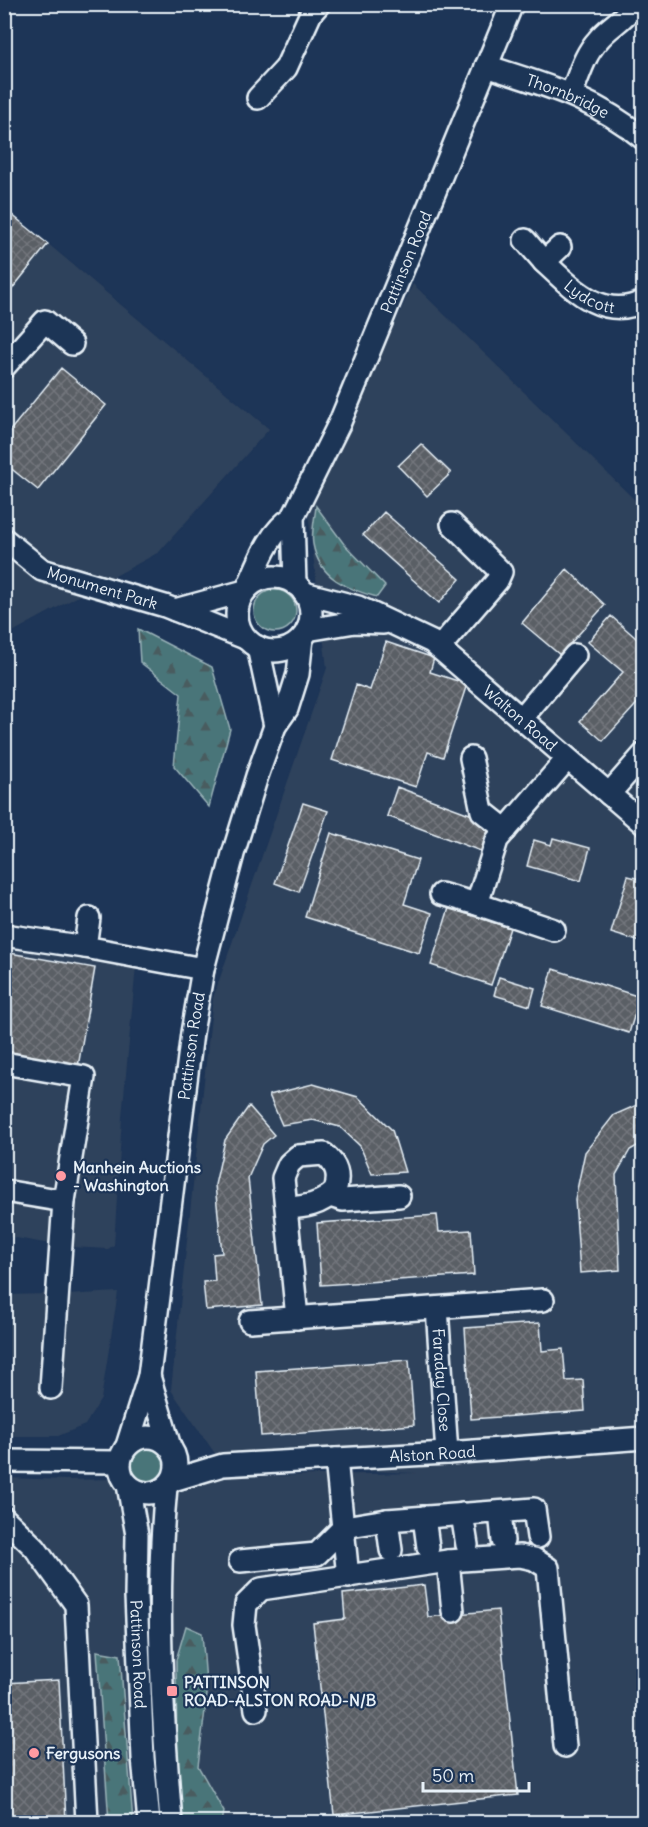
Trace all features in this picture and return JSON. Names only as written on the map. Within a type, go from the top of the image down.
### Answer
[{"type":"street","points":[[258,98],[286,68],[312,13],[319,4]]},
{"type":"street","name":"Pattinson Road","points":[[300,589],[293,517],[340,422],[512,4]]},
{"type":"street","points":[[571,94],[589,50],[600,37],[623,21],[634,4]]},
{"type":"street","name":"Thornbridge","points":[[486,66],[571,94],[618,117],[644,139]]},
{"type":"street","name":"Lydcott","points":[[525,240],[544,262],[591,302],[609,308],[627,308],[644,301]]},
{"type":"street","points":[[544,262],[560,247]]},
{"type":"street","points":[[4,368],[45,321],[72,344]]},
{"type":"street","name":"Pattinson Road","points":[[246,589],[280,525],[293,517]]},
{"type":"street","points":[[439,648],[497,581],[501,572],[452,524]]},
{"type":"street","name":"Monument Park","points":[[4,539],[42,570],[175,610],[252,643]]},
{"type":"street","points":[[252,643],[282,650],[305,634],[311,611],[300,589],[284,578],[271,577],[259,580],[246,589],[238,602],[237,615],[239,627],[252,643],[275,726]]},
{"type":"street","name":"Monument Park","points":[[175,610],[246,589]]},
{"type":"street","name":"Walton Road","points":[[300,589],[358,607],[432,642],[644,824]]},
{"type":"street","name":"Walton Road","points":[[305,634],[355,622],[390,623]]},
{"type":"street","name":"Pattinson Road","points":[[123,1454],[149,1376],[192,1033],[203,969],[232,854],[275,726],[287,709],[298,674],[305,634]]},
{"type":"street","points":[[521,719],[575,655]]},
{"type":"street","points":[[471,758],[482,811],[506,830]]},
{"type":"street","points":[[477,904],[497,840],[567,759]]},
{"type":"street","points":[[609,794],[640,766]]},
{"type":"street","points":[[441,894],[554,930]]},
{"type":"street","points":[[85,947],[89,918]]},
{"type":"street","points":[[4,935],[85,947],[203,969]]},
{"type":"street","points":[[4,1063],[84,1077],[64,1201],[51,1388]]},
{"type":"street","points":[[286,1208],[308,1207],[336,1191],[338,1171],[332,1160],[324,1154],[298,1156],[289,1164],[283,1178],[286,1208],[297,1318]]},
{"type":"street","points":[[4,1191],[64,1201]]},
{"type":"street","points":[[330,1196],[343,1200],[399,1196]]},
{"type":"street","name":"Faraday Close","points":[[250,1321],[543,1300]]},
{"type":"street","name":"Faraday Close","points":[[437,1308],[447,1453]]},
{"type":"street","name":"Pattinson Road","points":[[149,1376],[173,1451]]},
{"type":"street","points":[[149,1437],[162,1440],[173,1451],[177,1464],[169,1484],[148,1494],[138,1492],[122,1477],[123,1454],[137,1439],[149,1437]]},
{"type":"street","name":"Alston Road","points":[[169,1484],[223,1465],[447,1453],[644,1438]]},
{"type":"street","name":"Alston Road","points":[[173,1451],[223,1465]]},
{"type":"street","points":[[4,1461],[123,1454]]},
{"type":"street","points":[[336,1459],[348,1577]]},
{"type":"street","name":"Pattinson Road","points":[[169,1484],[160,1548],[158,1612],[171,1822]]},
{"type":"street","name":"Pattinson Road","points":[[128,1485],[137,1535],[136,1596],[143,1758],[149,1822]]},
{"type":"street","points":[[240,1561],[317,1554],[344,1527],[424,1517],[534,1509],[538,1537]]},
{"type":"street","points":[[500,1512],[503,1541]]},
{"type":"street","points":[[462,1514],[467,1545]]},
{"type":"street","points":[[424,1517],[428,1546]]},
{"type":"street","points":[[4,1518],[35,1548],[76,1605],[87,1822]]},
{"type":"street","points":[[387,1520],[391,1550]]},
{"type":"street","points":[[256,1710],[244,1625],[246,1604],[261,1589],[448,1561],[520,1556],[534,1559],[548,1568],[565,1746]]},
{"type":"street","points":[[448,1561],[453,1611]]},
{"type":"shaded area","points":[[4,207],[269,429],[159,552],[5,636]]},
{"type":"shaded area","points":[[413,284],[643,508],[643,1822],[5,1822],[5,1478],[67,1480],[417,1473],[223,1465],[171,1390],[213,998],[327,668],[308,512]]},
{"type":"shaded area","name":"Manhein Auctions - Washington","points":[[4,921],[138,944],[122,1117],[114,1245],[108,1249],[72,1247],[67,1295],[118,1292],[101,1399],[85,1425],[58,1436],[5,1436],[5,1295],[51,1294],[56,1245],[5,1236]]},
{"type":"green space","points":[[316,506],[344,544],[385,586],[377,597],[345,586],[321,566],[313,544]]},
{"type":"green space","points":[[275,590],[290,596],[296,611],[290,626],[275,632],[260,626],[254,611],[260,596]]},
{"type":"green space","points":[[138,629],[212,667],[230,729],[209,807],[174,766],[181,694],[140,662]]},
{"type":"green space","points":[[148,1447],[161,1452],[166,1465],[161,1478],[148,1483],[135,1478],[130,1465],[135,1452]]},
{"type":"green space","points":[[186,1626],[202,1633],[207,1694],[198,1766],[224,1812],[222,1822],[182,1822],[177,1771],[176,1660]]},
{"type":"green space","points":[[97,1651],[120,1655],[133,1822],[109,1822]]},
{"type":"building","points":[[6,210],[48,244],[4,299],[4,212]]},
{"type":"building","points":[[61,368],[106,405],[38,490],[4,463],[4,438]]},
{"type":"building","points":[[421,444],[451,473],[427,496],[398,466]]},
{"type":"building","points":[[384,512],[460,579],[439,603],[363,535]]},
{"type":"building","points":[[567,569],[605,605],[560,655],[522,623]]},
{"type":"building","points":[[611,616],[644,645],[644,696],[603,741],[580,721],[623,672],[588,642]]},
{"type":"building","points":[[386,642],[434,658],[430,672],[467,684],[443,757],[428,752],[416,787],[332,760],[356,685],[370,690]]},
{"type":"building","points":[[397,787],[494,823],[486,853],[387,816]]},
{"type":"building","points":[[303,803],[328,811],[299,892],[275,883]]},
{"type":"building","points":[[331,833],[418,860],[404,904],[432,913],[419,953],[305,917]]},
{"type":"building","points":[[553,838],[590,848],[581,881],[527,866],[534,840],[551,845]]},
{"type":"building","points":[[628,876],[644,880],[644,943],[611,933]]},
{"type":"building","points":[[449,908],[510,928],[491,985],[431,965]]},
{"type":"building","points":[[4,952],[95,968],[78,1067],[4,1055]]},
{"type":"building","points":[[553,969],[640,997],[629,1033],[542,1006]]},
{"type":"building","points":[[499,977],[535,988],[530,1006],[494,995]]},
{"type":"building","points":[[313,1084],[358,1097],[392,1130],[405,1172],[372,1174],[360,1146],[340,1127],[313,1120],[282,1125],[269,1095]]},
{"type":"building","points":[[644,1102],[644,1142],[630,1150],[616,1175],[620,1270],[580,1273],[575,1199],[585,1152],[614,1115]]},
{"type":"building","points":[[249,1106],[274,1135],[263,1144],[248,1178],[262,1305],[206,1310],[203,1282],[215,1281],[213,1254],[222,1253],[215,1185],[225,1140]]},
{"type":"building","points":[[437,1215],[439,1232],[471,1230],[474,1275],[321,1285],[317,1223]]},
{"type":"building","points":[[540,1323],[542,1351],[563,1349],[566,1381],[583,1380],[585,1411],[471,1419],[465,1328]]},
{"type":"building","points":[[409,1360],[414,1425],[261,1436],[256,1371]]},
{"type":"building","points":[[424,1585],[428,1617],[498,1610],[518,1795],[334,1815],[313,1623],[345,1619],[343,1594]]},
{"type":"building","name":"Fergusons","points":[[59,1680],[66,1822],[4,1822],[4,1683]]},
{"type":"place","name":"Manhein Auctions - Washington","points":[[61,1176]]},
{"type":"place","name":"PATTINSON ROAD-ALSTON ROAD-N/B","points":[[172,1691]]},
{"type":"place","name":"Fergusons","points":[[34,1753]]}]
